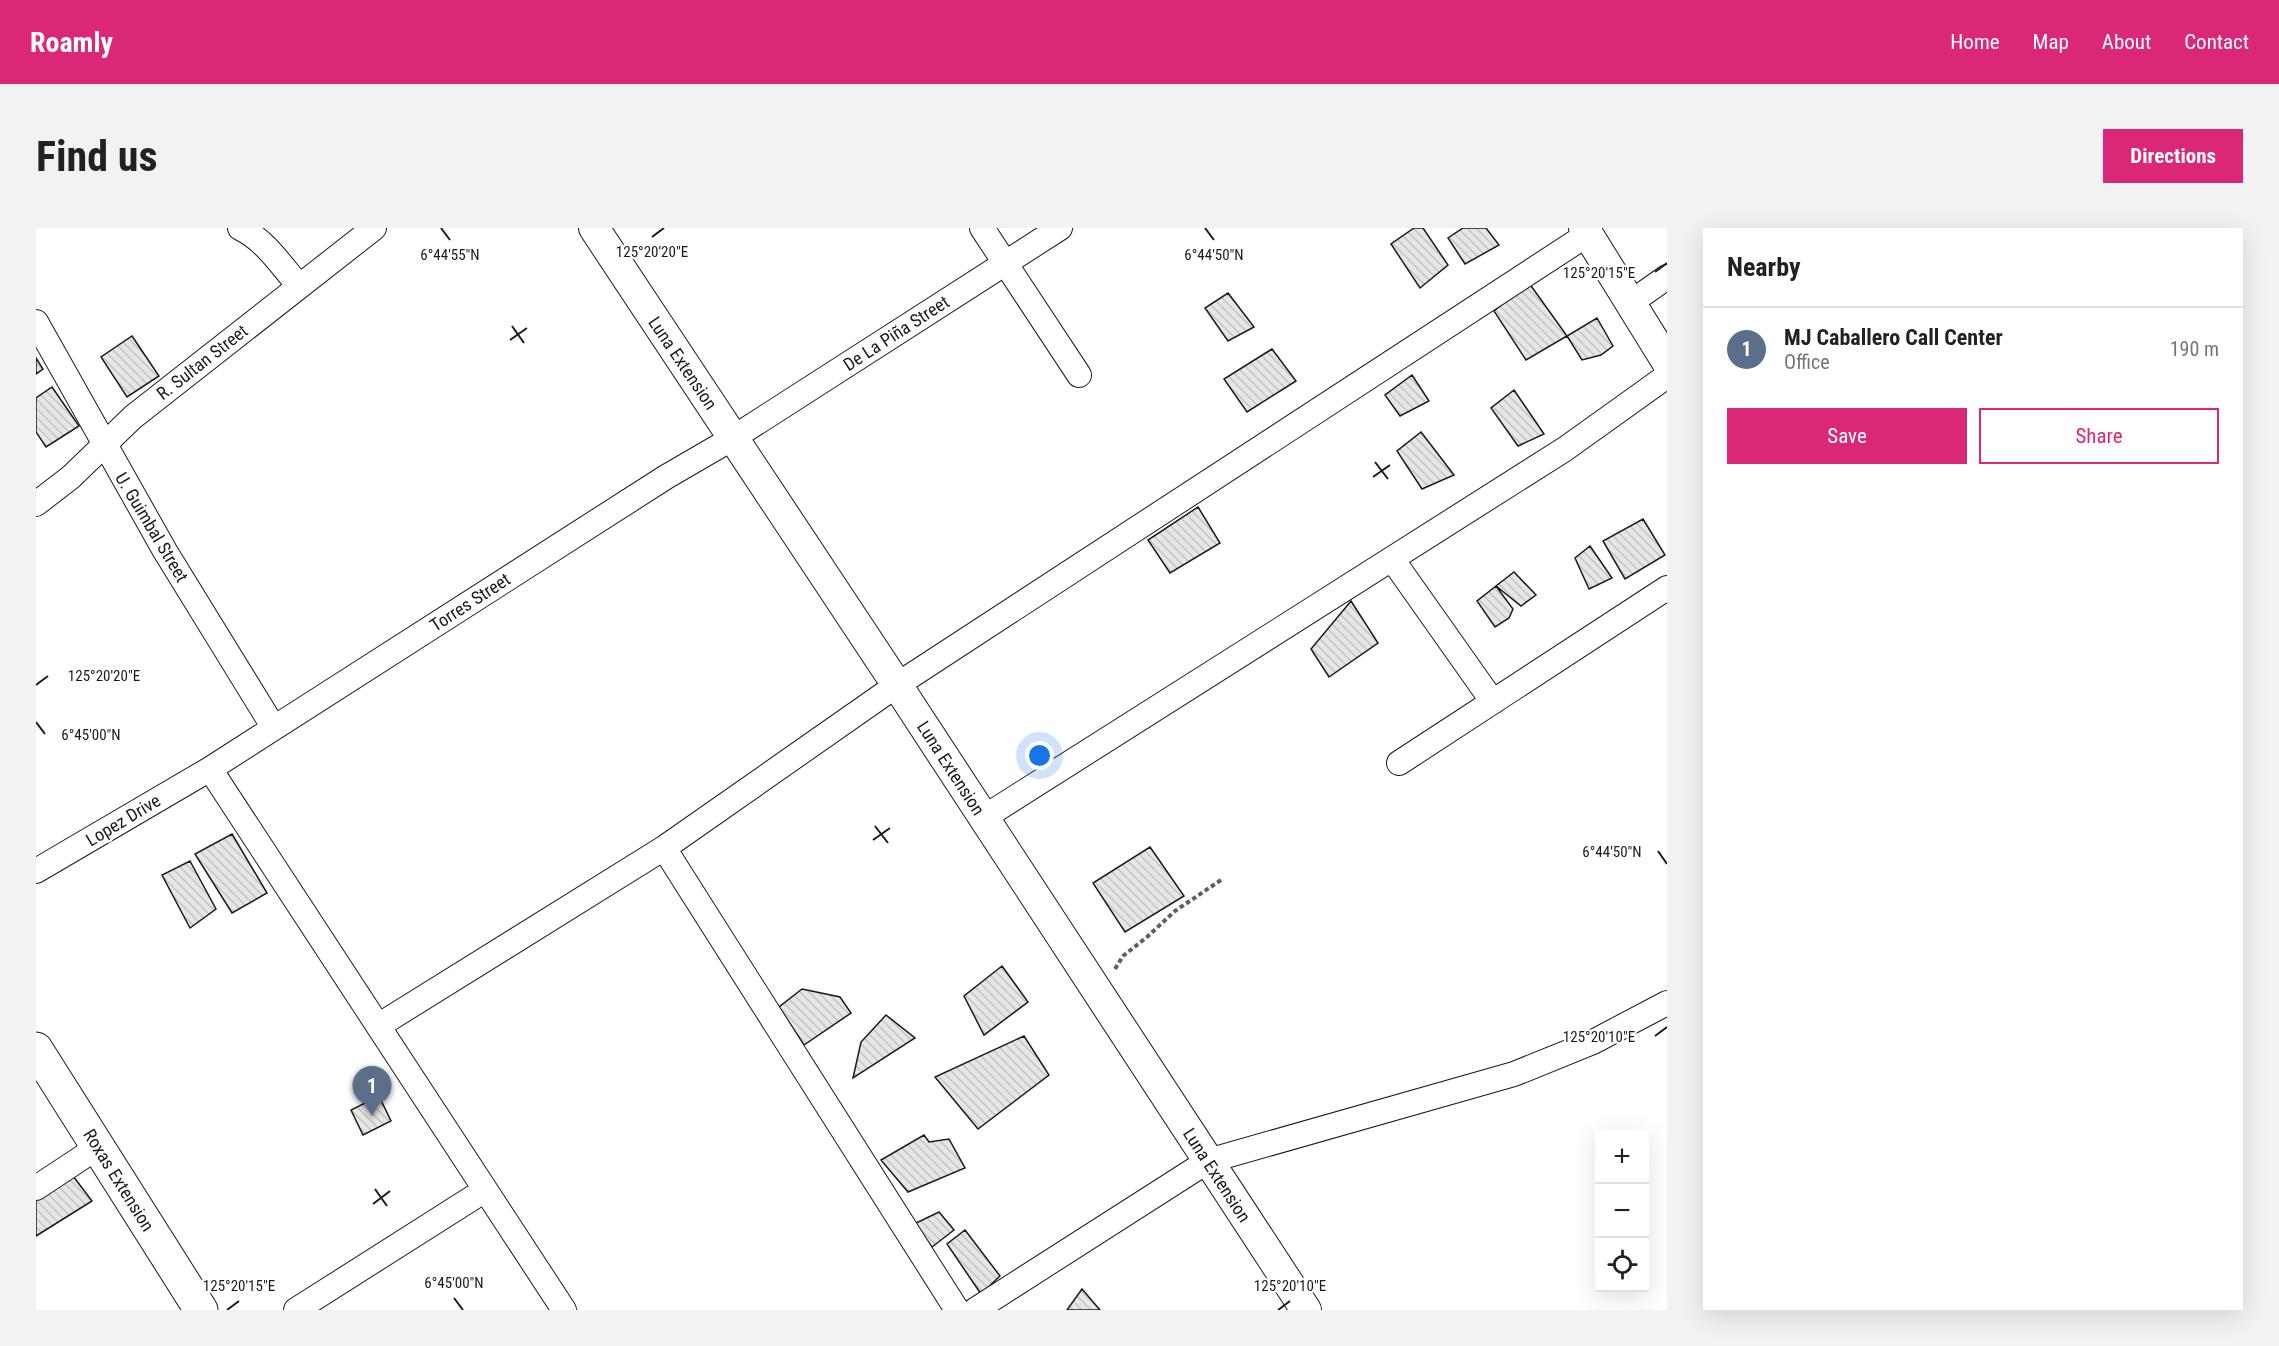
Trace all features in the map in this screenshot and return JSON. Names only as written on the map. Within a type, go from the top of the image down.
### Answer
[{"type":"main road","name":"Roxas Extension","points":[[36,1049],[201,1310]]},
{"type":"street","points":[[240,228],[251,233],[262,243],[299,286]]},
{"type":"street","name":"R. Sultan Street","points":[[36,504],[70,477],[133,417],[374,228]]},
{"type":"street","name":"Luna Extension","points":[[594,228],[897,685],[1306,1310]]},
{"type":"street","points":[[981,228],[1079,375]]},
{"type":"street","name":"De La Piña Street","points":[[733,438],[1060,228]]},
{"type":"street","points":[[378,1026],[664,848],[897,685],[1586,231],[1667,362]]},
{"type":"street","points":[[1630,303],[1667,277]]},
{"type":"street","name":"U. Guimbal Street","points":[[36,322],[165,551],[274,728]]},
{"type":"street","points":[[983,818],[1565,450],[1667,376]]},
{"type":"street","name":"Torres Street","points":[[210,769],[666,477],[733,438]]},
{"type":"street","points":[[1392,559],[1493,702]]},
{"type":"street","points":[[1399,763],[1667,588]]},
{"type":"street","points":[[210,769],[564,1310]]},
{"type":"street","name":"Lopez Drive","points":[[36,871],[210,769]]},
{"type":"street","points":[[664,848],[957,1310]]},
{"type":"street","points":[[975,1310],[1208,1161],[1514,1074],[1593,1042],[1667,1004]]},
{"type":"street","points":[[36,1188],[98,1147]]},
{"type":"street","points":[[296,1310],[485,1190]]},
{"type":"path","points":[[1100,996],[1123,956],[1175,911],[1221,880]]},
{"type":"building","points":[[1414,228],[1423,228],[1448,265],[1420,288],[1391,244]]},
{"type":"building","points":[[1463,228],[1486,228],[1499,245],[1465,264],[1448,238]]},
{"type":"building","points":[[1529,283],[1567,336],[1526,360],[1494,311]]},
{"type":"building","points":[[1228,293],[1254,327],[1228,341],[1205,308]]},
{"type":"building","points":[[1597,318],[1613,346],[1601,355],[1582,360],[1567,336]]},
{"type":"building","points":[[132,336],[159,376],[127,397],[101,357]]},
{"type":"building","points":[[1272,349],[1296,381],[1247,412],[1224,379]]},
{"type":"building","points":[[36,358],[43,369],[36,374]]},
{"type":"building","points":[[1412,375],[1429,401],[1400,416],[1385,395]]},
{"type":"building","points":[[52,387],[79,426],[46,447],[36,432],[36,398]]},
{"type":"building","points":[[1514,390],[1544,434],[1518,446],[1491,408]]},
{"type":"building","points":[[1421,432],[1454,475],[1422,489],[1397,451]]},
{"type":"building","points":[[1198,507],[1220,543],[1170,573],[1148,540]]},
{"type":"building","points":[[1643,519],[1665,555],[1625,579],[1603,541]]},
{"type":"building","points":[[1590,546],[1612,578],[1589,589],[1575,558]]},
{"type":"building","points":[[1514,572],[1536,595],[1521,606],[1496,586]]},
{"type":"building","points":[[1496,586],[1513,609],[1509,618],[1495,627],[1477,601]]},
{"type":"building","points":[[1351,601],[1378,643],[1329,677],[1311,649]]},
{"type":"building","points":[[232,834],[267,893],[232,913],[195,854]]},
{"type":"building","points":[[1150,847],[1184,896],[1125,932],[1093,883]]},
{"type":"building","points":[[190,861],[216,909],[190,928],[162,875]]},
{"type":"building","points":[[1002,966],[1028,1002],[984,1035],[964,996]]},
{"type":"building","points":[[802,989],[840,997],[851,1013],[804,1045],[779,1007]]},
{"type":"building","points":[[886,1015],[915,1038],[853,1078],[861,1042]]},
{"type":"building","points":[[1024,1036],[1049,1075],[978,1129],[935,1077]]},
{"type":"building","points":[[379,1096],[391,1121],[363,1135],[351,1110]]},
{"type":"building","points":[[924,1135],[929,1142],[949,1139],[965,1168],[908,1192],[881,1160]]},
{"type":"building","points":[[70,1172],[92,1201],[36,1236],[36,1196]]},
{"type":"building","points":[[939,1212],[954,1230],[932,1247],[914,1224]]},
{"type":"building","points":[[965,1230],[1000,1276],[981,1294],[947,1244]]},
{"type":"building","points":[[1082,1289],[1100,1310],[1067,1310]]},
{"type":"place","name":"MJ Caballero Call Center","points":[[372,1116]]}]
